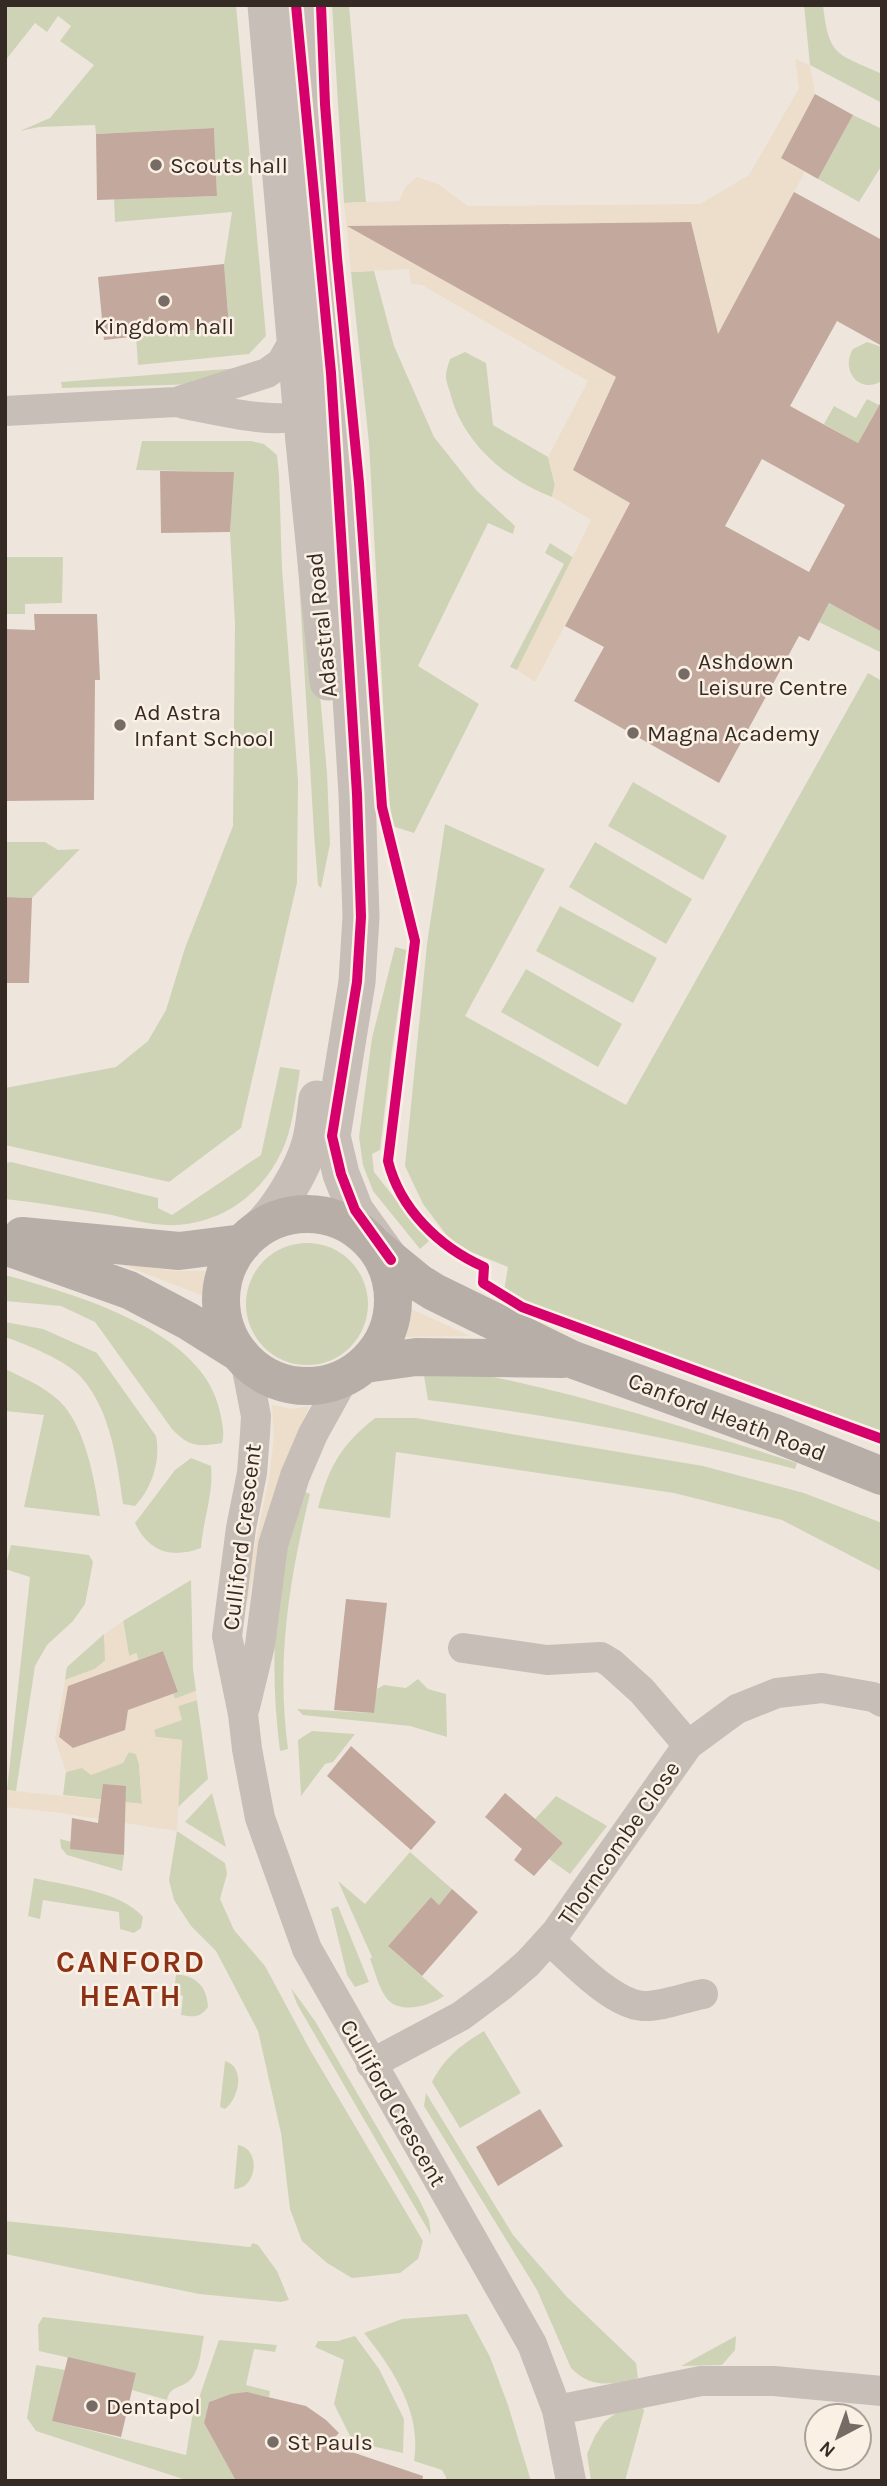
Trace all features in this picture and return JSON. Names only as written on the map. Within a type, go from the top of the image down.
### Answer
[{"type":"main road","points":[[5,1246],[129,1290],[188,1321],[270,1377],[292,1385],[315,1386],[355,1371],[385,1338],[393,1307],[393,1291],[383,1253],[358,1230],[339,1220],[320,1215],[294,1215],[269,1223],[250,1236],[229,1265],[221,1297],[224,1323],[230,1339],[242,1356]]},
{"type":"main road","points":[[5,1235],[179,1251],[250,1236]]},
{"type":"main road","name":"Canford Heath Road","points":[[383,1253],[434,1292],[571,1359],[772,1432],[882,1476]]},
{"type":"main road","name":"Canford Heath Road","points":[[355,1371],[416,1357],[571,1359]]},
{"type":"street","name":"Adastral Road","points":[[250,1236],[269,1219],[287,1191],[309,1145],[327,1046],[339,914],[336,770],[266,5]]},
{"type":"street","points":[[296,5],[312,154],[300,203],[317,391],[305,415]]},
{"type":"street","points":[[176,402],[249,381],[267,373],[281,363],[295,339]]},
{"type":"street","points":[[249,381],[283,383],[305,415],[356,767],[360,917],[356,982],[332,1136],[328,1180],[331,1202],[339,1220]]},
{"type":"street","points":[[5,411],[176,402],[305,415]]},
{"type":"street","points":[[332,1136],[341,1174],[355,1210],[383,1253]]},
{"type":"street","name":"Culliford Crescent","points":[[242,1356],[256,1416],[252,1473],[241,1528],[227,1636],[260,1818],[307,1949],[532,2344],[557,2410],[571,2481]]},
{"type":"street","name":"Culliford Crescent","points":[[243,1714],[260,1645],[273,1545],[298,1469],[313,1434],[355,1371]]},
{"type":"street","name":"Thorncombe Close","points":[[463,1648],[547,1660],[601,1657],[642,1691],[688,1745]]},
{"type":"street","name":"Thorncombe Close","points":[[371,2064],[461,2016],[500,1987],[549,1940],[688,1745],[737,1709],[777,1693],[821,1688],[882,1702]]},
{"type":"street","name":"Thorncombe Close","points":[[549,1940],[614,1995],[627,2002],[644,2006],[704,1994]]},
{"type":"street","points":[[557,2410],[701,2381],[774,2381],[882,2391]]},
{"type":"green space","points":[[5,5],[236,5],[266,336],[249,354],[138,365],[136,336],[229,325],[224,264],[232,212],[115,222],[114,199],[217,196],[214,128],[96,134],[95,125],[39,127],[20,131],[50,118],[94,65],[60,41],[71,26],[58,16],[47,32],[35,23],[5,61]]},
{"type":"green space","points":[[332,5],[349,5],[366,202],[344,203]]},
{"type":"green space","points":[[804,5],[823,5],[828,35],[838,52],[882,74],[882,103],[810,65]]},
{"type":"green space","points":[[853,115],[882,129],[882,165],[859,202],[818,179]]},
{"type":"green space","points":[[374,271],[394,346],[434,437],[476,490],[515,526],[513,534],[488,523],[418,666],[479,704],[414,833],[392,826],[369,443],[351,272]]},
{"type":"green space","points":[[867,342],[882,347],[882,381],[874,385],[859,383],[850,372],[853,349]]},
{"type":"green space","points":[[465,352],[486,363],[493,425],[548,457],[555,485],[552,497],[519,481],[504,470],[477,445],[466,430],[457,413],[446,377],[450,359]]},
{"type":"green space","points":[[239,368],[201,384],[62,388],[61,382]]},
{"type":"green space","points":[[867,399],[879,405],[858,443],[824,424],[834,406],[856,418]]},
{"type":"green space","points":[[142,441],[251,441],[264,444],[277,455],[282,568],[298,780],[297,883],[241,1128],[169,1182],[5,1145],[5,1088],[116,1067],[148,1041],[166,1010],[185,948],[233,826],[235,624],[230,532],[233,472],[136,470]]},
{"type":"green space","points":[[294,496],[313,615],[327,773],[330,844],[321,888],[318,885],[314,833]]},
{"type":"green space","points":[[550,543],[574,558],[517,670],[510,667],[564,564],[545,553]]},
{"type":"green space","points":[[5,557],[63,557],[62,603],[25,604],[25,614],[5,614]]},
{"type":"green space","points":[[829,603],[882,632],[882,653],[819,622]]},
{"type":"green space","points":[[868,673],[882,681],[882,1431],[549,1312],[504,1291],[508,1267],[454,1245],[423,1204],[405,1166],[427,944],[445,824],[545,869],[465,1016],[626,1105]]},
{"type":"green space","points":[[633,782],[727,836],[703,880],[608,826]]},
{"type":"green space","points":[[5,842],[45,842],[58,850],[80,849],[32,898],[5,897]]},
{"type":"green space","points":[[595,842],[692,899],[666,944],[569,887]]},
{"type":"green space","points":[[560,906],[657,958],[633,1003],[536,951]]},
{"type":"green space","points":[[395,947],[407,950],[380,1150],[372,1154],[374,1172],[429,1241],[420,1249],[373,1191],[363,1165],[359,1137],[372,1038]]},
{"type":"green space","points":[[526,969],[622,1024],[598,1067],[501,1012]]},
{"type":"green space","points":[[280,1067],[300,1070],[291,1124],[284,1147],[259,1186],[223,1213],[178,1225],[154,1224],[5,1199],[5,1163],[11,1162],[158,1198],[158,1208],[172,1215],[261,1155]]},
{"type":"green space","points":[[307,1243],[330,1248],[350,1261],[363,1281],[368,1304],[363,1327],[350,1347],[330,1360],[307,1365],[284,1360],[264,1347],[251,1327],[246,1304],[251,1281],[264,1261],[284,1248]]},
{"type":"green space","points":[[5,1275],[99,1305],[163,1338],[189,1359],[209,1383],[220,1412],[222,1443],[194,1444],[172,1429],[95,1322],[61,1306],[5,1301]]},
{"type":"green space","points":[[5,1322],[43,1329],[97,1353],[156,1436],[154,1473],[135,1506],[123,1504],[111,1437],[91,1390],[75,1371],[66,1365],[5,1337]]},
{"type":"green space","points":[[5,1369],[52,1395],[73,1418],[89,1459],[100,1516],[24,1507],[44,1415],[5,1411]]},
{"type":"green space","points":[[453,1369],[583,1398],[797,1463],[795,1469],[613,1428],[428,1400],[423,1370]]},
{"type":"green space","points":[[375,1418],[416,1418],[703,1466],[804,1493],[882,1523],[882,1572],[782,1520],[674,1493],[396,1452],[390,1518],[318,1508],[338,1457],[353,1438]]},
{"type":"green space","points":[[191,1458],[211,1466],[211,1486],[201,1548],[171,1553],[154,1547],[135,1523],[175,1470]]},
{"type":"green space","points":[[303,1491],[310,1494],[296,1558],[284,1652],[283,1683],[288,1749],[280,1751],[275,1681],[277,1611],[288,1545]]},
{"type":"green space","points":[[11,1545],[89,1555],[93,1562],[85,1604],[73,1621],[47,1645],[35,1666],[16,1791],[7,1790],[30,1577],[5,1569]]},
{"type":"green space","points":[[191,1580],[196,1691],[175,1699],[173,1694],[178,1692],[163,1651],[138,1660],[136,1653],[129,1656],[123,1621]]},
{"type":"green space","points":[[104,1634],[106,1660],[95,1669],[65,1680],[67,1667]]},
{"type":"green space","points":[[418,1679],[428,1689],[446,1694],[447,1737],[410,1726],[303,1715],[297,1709],[373,1713],[377,1689],[384,1685],[406,1688]]},
{"type":"green space","points":[[197,1700],[208,1779],[177,1808],[182,1740],[155,1737],[154,1729],[181,1720],[178,1706]]},
{"type":"green space","points":[[312,1731],[355,1734],[333,1762],[325,1764],[301,1796],[298,1740]]},
{"type":"green space","points":[[129,1752],[136,1754],[139,1764],[142,1804],[63,1795],[66,1772]]},
{"type":"green space","points":[[212,1793],[226,1847],[185,1822]]},
{"type":"green space","points":[[556,1796],[607,1826],[570,1874],[549,1859],[563,1843],[535,1819]]},
{"type":"green space","points":[[177,1831],[225,1863],[227,1874],[220,1899],[234,1930],[265,1966],[309,2048],[423,2241],[418,2259],[400,2273],[352,2278],[327,2263],[302,2241],[290,2209],[281,2133],[258,2031],[216,1951],[191,1926],[174,1900],[169,1880]]},
{"type":"green space","points":[[60,1839],[124,1855],[122,1871],[67,1855],[61,1848]]},
{"type":"green space","points":[[410,1852],[452,1889],[439,1905],[431,1897],[388,1946],[444,1996],[431,2003],[408,2008],[394,2004],[382,1991],[370,1959],[372,1957],[338,1881],[365,1904]]},
{"type":"green space","points":[[34,1878],[93,1891],[121,1901],[143,1917],[141,1928],[134,1933],[120,1929],[119,1912],[43,1900],[40,1919],[28,1916]]},
{"type":"green space","points":[[338,1906],[369,1982],[355,1987],[347,1975],[331,1909]]},
{"type":"green space","points":[[176,1974],[195,1980],[203,1988],[208,2007],[199,2015],[181,2015],[183,1996],[174,1993]]},
{"type":"green space","points":[[291,1988],[315,2021],[419,2199],[429,2220],[431,2235],[297,2004]]},
{"type":"green space","points":[[484,2031],[521,2093],[460,2128],[432,2082],[454,2052]]},
{"type":"green space","points":[[225,2061],[232,2064],[236,2070],[238,2084],[234,2098],[225,2109],[220,2107]]},
{"type":"green space","points":[[426,2093],[513,2235],[567,2297],[636,2363],[638,2378],[602,2384],[586,2379],[571,2368],[537,2290],[424,2106]]},
{"type":"green space","points":[[238,2145],[250,2153],[254,2168],[248,2183],[234,2189]]},
{"type":"green space","points":[[5,2221],[250,2247],[253,2243],[258,2245],[277,2271],[289,2300],[281,2302],[199,2294],[5,2254]]},
{"type":"green space","points":[[467,2314],[490,2357],[531,2481],[446,2481],[442,2470],[414,2461],[414,2426],[403,2392],[364,2333],[402,2319]]},
{"type":"green space","points":[[43,2317],[204,2336],[198,2365],[191,2379],[174,2389],[167,2400],[132,2390],[136,2373],[39,2351],[38,2325]]},
{"type":"green space","points":[[355,2336],[379,2369],[404,2419],[403,2453],[353,2442],[334,2404],[344,2360],[315,2347],[318,2341],[338,2341]]},
{"type":"green space","points":[[736,2336],[735,2350],[722,2365],[681,2366]]},
{"type":"green space","points":[[219,2340],[277,2345],[275,2352],[254,2349],[246,2385],[270,2391],[269,2397],[238,2394],[209,2402],[204,2423],[236,2481],[189,2481],[36,2431],[27,2418],[36,2365],[65,2370],[53,2421],[186,2455],[192,2418]]},
{"type":"green space","points":[[642,2403],[644,2411],[625,2481],[591,2481],[587,2454],[604,2422],[620,2410]]},
{"type":"shaded area","points":[[795,59],[810,65],[815,94],[781,158],[805,172],[700,368],[676,355],[709,296],[691,222],[348,226],[676,411],[609,391],[573,469],[630,503],[535,682],[517,670],[591,520],[552,497],[555,485],[548,457],[588,381],[422,285],[411,284],[409,269],[351,272],[344,203],[399,201],[406,186],[417,177],[438,184],[468,206],[700,204],[749,175],[799,88]]},
{"type":"shaded area","points":[[116,1262],[174,1271],[213,1271],[206,1297]]},
{"type":"shaded area","points":[[406,1307],[425,1315],[470,1336],[405,1337]]},
{"type":"shaded area","points":[[272,1405],[292,1409],[309,1406],[261,1541],[248,1601],[243,1599],[269,1479],[274,1437]]},
{"type":"shaded area","points":[[123,1621],[129,1656],[137,1653],[138,1660],[68,1686],[59,1738],[74,1748],[124,1730],[130,1701],[145,1704],[173,1694],[175,1699],[196,1691],[197,1700],[178,1706],[182,1720],[154,1730],[156,1737],[182,1740],[177,1831],[5,1807],[5,1790],[142,1804],[136,1754],[129,1752],[123,1763],[91,1775],[82,1768],[66,1772],[55,1739],[65,1680],[95,1669],[105,1661],[104,1634]]},
{"type":"building","points":[[815,94],[853,115],[818,179],[781,158]]},
{"type":"building","name":"Scouts hall","points":[[214,128],[217,196],[97,200],[96,134]]},
{"type":"building","points":[[794,192],[882,240],[882,346],[837,321],[790,406],[858,443],[882,400],[882,632],[829,603],[809,641],[799,636],[719,783],[574,701],[604,647],[565,626],[630,503],[573,470],[616,377],[347,226],[691,222],[718,334]],"holes":[[[762,459],[845,505],[809,572],[725,526]]]},
{"type":"building","name":"Kingdom hall","points":[[224,264],[229,326],[104,340],[98,277]]},
{"type":"building","points":[[160,471],[234,472],[230,532],[161,533]]},
{"type":"building","points":[[34,614],[97,614],[100,680],[95,680],[94,800],[5,801],[5,629],[35,630]]},
{"type":"building","points":[[5,897],[32,898],[29,983],[5,983]]},
{"type":"building","points":[[346,1599],[387,1603],[374,1713],[334,1710]]},
{"type":"building","points":[[163,1651],[178,1692],[128,1710],[125,1730],[73,1748],[59,1737],[68,1686]]},
{"type":"building","points":[[351,1746],[436,1822],[411,1850],[327,1776]]},
{"type":"building","points":[[103,1784],[126,1786],[124,1855],[70,1849],[72,1818],[98,1823]]},
{"type":"building","points":[[505,1793],[563,1843],[534,1876],[514,1860],[522,1849],[485,1817]]},
{"type":"building","points":[[452,1889],[478,1912],[422,1976],[388,1946],[431,1897],[439,1905]]},
{"type":"building","points":[[540,2109],[563,2146],[498,2186],[476,2147]]},
{"type":"building","name":"Dentapol","points":[[68,2357],[136,2373],[121,2437],[52,2421]]},
{"type":"building","name":"St Pauls","points":[[247,2392],[306,2406],[339,2433],[328,2444],[423,2476],[422,2481],[236,2481],[204,2423],[209,2402],[231,2394]]},
{"type":"cycle path","points":[[296,5],[331,373],[357,794],[361,917],[357,982],[332,1136],[341,1174],[355,1210],[391,1260]]},
{"type":"cycle path","points":[[321,5],[325,104],[359,483],[382,807],[415,941],[388,1161],[394,1179],[402,1195],[424,1224],[452,1249],[484,1267],[483,1283],[522,1307],[882,1439]]},
{"type":"place","name":"Scouts hall","points":[[156,165]]},
{"type":"place","name":"Kingdom hall","points":[[164,301]]},
{"type":"place","name":"Ashdown Leisure Centre","points":[[684,674]]},
{"type":"place","name":"Ad Astra Infant School","points":[[120,725]]},
{"type":"place","name":"Magna Academy","points":[[633,733]]},
{"type":"place","name":"Dentapol","points":[[92,2406]]},
{"type":"place","name":"St Pauls","points":[[273,2442]]},
{"type":"district","name":"CANFORD HEATH","points":[[131,1979]]}]
